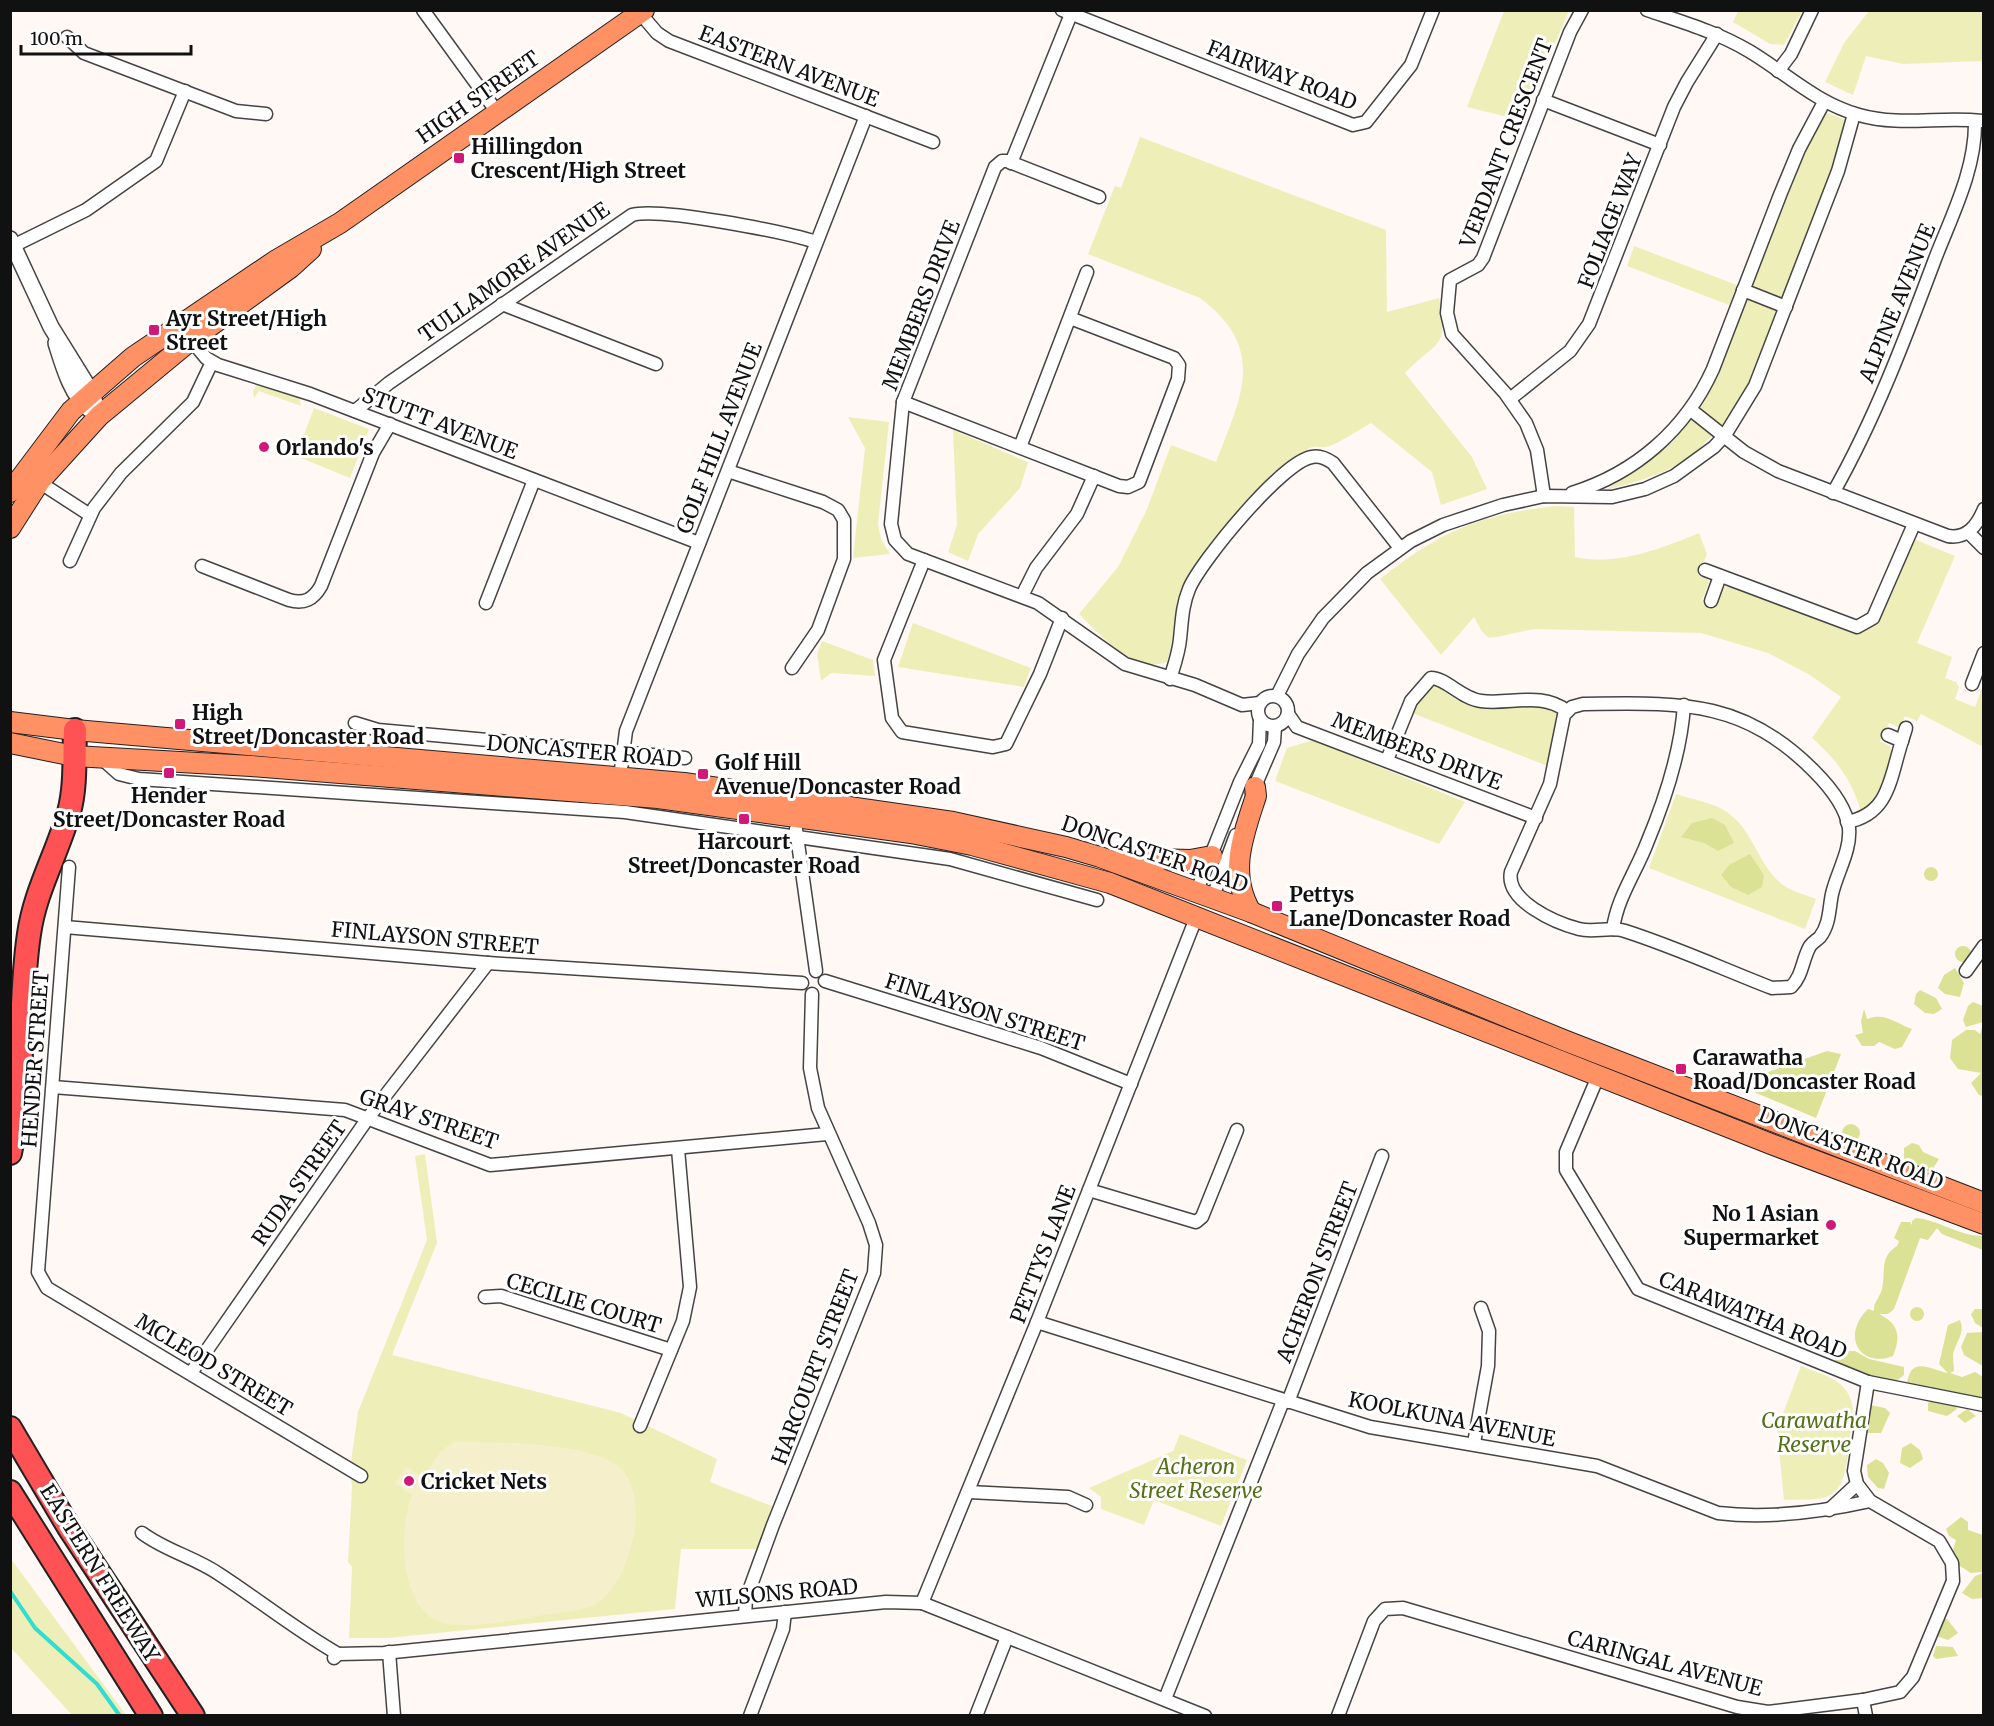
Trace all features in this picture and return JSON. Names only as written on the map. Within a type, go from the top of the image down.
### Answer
[{"type":"highway","points":[[10,1153],[18,1120],[25,963],[29,931],[44,877],[68,814],[75,730]]},
{"type":"highway","name":"EASTERN FREEWAY","points":[[10,1428],[68,1526],[193,1716]]},
{"type":"highway","name":"EASTERN FREEWAY","points":[[10,1492],[151,1716]]},
{"type":"main road","name":"HIGH STREET","points":[[14,486],[54,431],[86,398],[133,357],[185,333],[290,268],[339,223],[642,12]]},
{"type":"main road","name":"HIGH STREET","points":[[10,528],[40,482],[99,416],[185,333]]},
{"type":"main road","name":"DONCASTER ROAD","points":[[10,722],[394,759],[620,777],[953,822],[1100,856],[1251,912],[1603,1066],[1771,1144],[1983,1224]]},
{"type":"main road","points":[[125,734],[128,745],[174,749],[202,763]]},
{"type":"main road","name":"DONCASTER ROAD","points":[[10,743],[74,756],[202,763],[658,798],[911,833],[1033,860],[1110,883],[1196,918],[1983,1203]]},
{"type":"main road","points":[[1251,912],[1240,895],[1239,879],[1240,850],[1256,796],[1255,787]]},
{"type":"main road","points":[[1100,856],[1190,860],[1212,855]]},
{"type":"main road","points":[[1196,918],[1204,896]]},
{"type":"street","points":[[423,10],[497,112]]},
{"type":"street","name":"FAIRWAY ROAD","points":[[1066,12],[1353,125],[1366,122],[1411,65],[1433,10]]},
{"type":"street","name":"VERDANT CRESCENT","points":[[1544,496],[1537,450],[1526,423],[1509,399],[1452,334],[1447,314],[1448,290],[1450,280],[1478,265],[1483,258],[1570,32],[1582,10]]},
{"type":"street","points":[[1647,10],[1717,34],[1748,50],[1824,102],[1854,114],[1898,123],[1979,121]]},
{"type":"street","points":[[1778,71],[1791,54],[1812,10]]},
{"type":"street","name":"EASTERN AVENUE","points":[[642,12],[657,33],[669,41],[933,142]]},
{"type":"street","points":[[1066,12],[1011,163],[1099,197]]},
{"type":"street","name":"FOLIAGE WAY","points":[[1509,399],[1570,351],[1584,334],[1595,312],[1687,81],[1717,34]]},
{"type":"street","points":[[68,37],[84,53],[236,111],[266,114]]},
{"type":"street","points":[[99,416],[86,398],[11,243],[86,210],[156,161],[185,91]]},
{"type":"street","points":[[1543,100],[1660,145]]},
{"type":"street","points":[[1566,495],[1598,483],[1642,458],[1670,434],[1690,410],[1713,369],[1799,149],[1824,102]]},
{"type":"street","points":[[1277,696],[1298,654],[1323,618],[1367,573],[1400,548],[1434,529],[1480,511],[1544,496],[1611,497],[1652,487],[1701,458],[1723,437],[1755,386],[1838,171],[1854,114]]},
{"type":"street","name":"GOLF HILL AVENUE","points":[[620,777],[626,731],[866,116]]},
{"type":"street","name":"ALPINE AVENUE","points":[[1833,493],[1871,422],[1945,234],[1973,157],[1979,121]]},
{"type":"street","name":"MEMBERS DRIVE","points":[[1011,163],[1002,161],[995,167],[903,402],[891,524],[895,540],[908,554],[1038,603],[1062,618],[1114,658],[1170,679],[1195,685],[1242,705],[1260,703]]},
{"type":"street","name":"TULLAMORE AVENUE","points":[[355,411],[376,392],[623,219],[639,213],[777,233],[816,242]]},
{"type":"street","points":[[1020,447],[1087,272]]},
{"type":"street","points":[[1743,290],[1786,307]]},
{"type":"street","points":[[502,304],[656,364]]},
{"type":"street","points":[[903,402],[1094,476],[1128,487],[1139,482],[1180,372],[1174,358],[1070,318]]},
{"type":"street","name":"STUTT AVENUE","points":[[185,333],[212,362],[385,422],[699,543]]},
{"type":"street","points":[[70,561],[90,515],[121,474],[193,402],[212,362]]},
{"type":"street","points":[[1690,410],[1723,437],[1760,461],[1833,493],[1914,524],[1956,537],[1968,532],[1983,509]]},
{"type":"street","points":[[202,566],[289,600],[300,602],[310,599],[321,586],[385,422]]},
{"type":"street","points":[[1170,679],[1179,649],[1185,600],[1194,577],[1228,532],[1255,503],[1294,467],[1308,458],[1322,457],[1333,463],[1400,548]]},
{"type":"street","points":[[728,471],[823,502],[838,510],[844,520],[844,559],[818,630],[792,668]]},
{"type":"street","points":[[1022,596],[1036,568],[1077,514],[1094,476]]},
{"type":"street","points":[[14,486],[29,478],[40,482],[90,515]]},
{"type":"street","points":[[486,603],[534,480]]},
{"type":"street","points":[[1705,570],[1857,627],[1873,618],[1914,524]]},
{"type":"street","points":[[1968,532],[1983,548]]},
{"type":"street","points":[[924,560],[884,660],[892,718],[902,732],[993,747],[1006,744],[1040,674],[1062,618]]},
{"type":"street","points":[[1711,601],[1720,576]]},
{"type":"street","points":[[1972,684],[1983,652]]},
{"type":"street","points":[[1387,759],[1411,701],[1431,678],[1440,679],[1459,694],[1473,700],[1490,702],[1543,700],[1567,711]]},
{"type":"street","points":[[1204,896],[1212,855],[1240,782],[1259,744],[1260,720],[1257,711],[1260,703],[1268,697],[1277,696],[1285,701],[1288,714],[1284,723],[1275,727],[1266,725],[1260,720]]},
{"type":"street","points":[[1583,704],[1684,705],[1736,717],[1784,743],[1830,789],[1847,822],[1849,840],[1832,895],[1831,910],[1821,936],[1810,946],[1801,974],[1791,987],[1772,988],[1624,931],[1580,929],[1540,912],[1515,893],[1512,887],[1511,872],[1550,784],[1562,721],[1567,711],[1583,704]]},
{"type":"street","points":[[1612,929],[1618,906],[1647,844],[1665,796],[1679,740],[1684,705]]},
{"type":"street","name":"MEMBERS DRIVE","points":[[1288,714],[1297,727],[1387,759],[1536,818]]},
{"type":"street","name":"DONCASTER ROAD","points":[[355,723],[378,730],[685,758]]},
{"type":"street","points":[[1204,896],[1274,742],[1275,727]]},
{"type":"street","points":[[1847,822],[1869,815],[1878,808],[1906,728]]},
{"type":"street","points":[[1888,735],[1902,741]]},
{"type":"street","points":[[100,757],[119,774],[139,779],[625,812],[796,836],[950,859],[1097,900]]},
{"type":"street","points":[[794,816],[816,971]]},
{"type":"street","name":"HENDER STREET","points":[[47,1288],[39,1272],[69,867]]},
{"type":"street","name":"PETTYS LANE","points":[[922,1603],[1037,1322],[1196,918]]},
{"type":"street","name":"FINLAYSON STREET","points":[[65,927],[488,963],[802,983]]},
{"type":"street","points":[[1966,971],[1983,946]]},
{"type":"street","name":"RUDA STREET","points":[[191,1373],[368,1118],[488,963]]},
{"type":"street","points":[[816,971],[822,974],[825,981],[821,991],[812,994],[806,991],[802,983],[806,974],[816,971]]},
{"type":"street","name":"FINLAYSON STREET","points":[[825,981],[1032,1045],[1131,1084]]},
{"type":"street","name":"HARCOURT STREET","points":[[745,1615],[746,1599],[773,1525],[874,1274],[876,1245],[869,1223],[827,1134],[818,1108],[810,1068],[812,994]]},
{"type":"street","name":"CARAWATHA ROAD","points":[[1603,1066],[1566,1152],[1566,1170],[1638,1289],[1868,1382],[1983,1405]]},
{"type":"street","name":"GRAY STREET","points":[[53,1088],[345,1110],[490,1165],[827,1134]]},
{"type":"street","points":[[1089,1190],[1196,1222],[1202,1217],[1237,1130]]},
{"type":"street","points":[[640,1426],[683,1321],[690,1287],[678,1149]]},
{"type":"street","name":"ACHERON STREET","points":[[1165,1700],[1383,1156]]},
{"type":"street","name":"MCLEOD STREET","points":[[47,1288],[361,1476]]},
{"type":"street","name":"CECILIE COURT","points":[[485,1297],[501,1296],[671,1350]]},
{"type":"street","points":[[1474,1443],[1488,1366],[1489,1331],[1481,1308]]},
{"type":"street","name":"KOOLKUNA AVENUE","points":[[1037,1322],[1370,1427],[1474,1443],[1597,1466],[1718,1513],[1738,1515],[1828,1511],[1870,1502]]},
{"type":"street","points":[[1828,1511],[1857,1484],[1854,1471],[1868,1382]]},
{"type":"street","name":"CARINGAL AVENUE","points":[[1338,1716],[1374,1621],[1385,1609],[1403,1608],[1735,1711],[1768,1712],[1863,1700],[1899,1692],[1913,1677],[1953,1581],[1952,1563],[1939,1540],[1870,1502],[1857,1484]]},
{"type":"street","points":[[969,1492],[1068,1497],[1086,1505]]},
{"type":"street","name":"WILSONS ROAD","points":[[142,1533],[161,1547],[188,1556],[219,1574],[337,1656],[886,1602],[922,1603],[1205,1716]]},
{"type":"street","points":[[750,1716],[783,1629],[785,1612]]},
{"type":"street","points":[[976,1716],[1007,1637]]},
{"type":"street","points":[[389,1652],[394,1716]]},
{"type":"street","points":[[1863,1700],[1866,1716]]},
{"type":"green space","points":[[1738,10],[1802,11],[1784,45],[1770,44],[1733,22]]},
{"type":"green space","points":[[1504,11],[1569,11],[1525,114],[1523,113],[1520,120],[1467,107]]},
{"type":"green space","points":[[1869,11],[1983,11],[1983,61],[1903,64],[1866,56],[1853,95],[1825,82],[1844,43]]},
{"type":"green space","points":[[1825,112],[1846,120],[1840,141],[1820,203],[1773,328],[1744,392],[1718,430],[1691,456],[1656,474],[1606,490],[1672,442],[1702,406],[1803,155]]},
{"type":"green space","points":[[1140,137],[1386,230],[1387,312],[1439,298],[1442,315],[1443,327],[1438,342],[1405,373],[1472,457],[1487,489],[1441,505],[1432,472],[1371,423],[1331,446],[1308,449],[1259,488],[1195,563],[1180,598],[1167,662],[1154,664],[1142,663],[1118,650],[1079,614],[1118,567],[1147,509],[1171,445],[1216,462],[1234,416],[1243,375],[1242,355],[1235,336],[1221,317],[1200,298],[1088,254],[1115,186],[1121,188]]},
{"type":"green space","points":[[1634,246],[1737,285],[1729,305],[1627,266]]},
{"type":"green space","points":[[256,386],[265,386],[299,396],[301,406],[259,391],[254,398],[253,391]]},
{"type":"green space","points":[[314,408],[369,429],[350,478],[296,456]]},
{"type":"green space","points":[[848,417],[889,422],[878,524],[881,539],[890,554],[853,558],[865,448]]},
{"type":"green space","points":[[953,430],[1028,462],[1020,488],[978,534],[968,561],[948,552],[957,525]]},
{"type":"green space","points":[[1555,506],[1574,507],[1575,557],[1622,558],[1654,550],[1699,533],[1707,554],[1700,570],[1709,582],[1702,600],[1715,604],[1724,587],[1730,587],[1850,632],[1868,629],[1877,621],[1914,539],[1955,556],[1917,643],[1952,657],[1945,678],[1956,682],[1959,687],[1955,699],[1975,707],[1983,685],[1983,747],[1921,714],[1917,721],[1905,716],[1900,728],[1889,723],[1880,741],[1890,746],[1888,773],[1879,790],[1861,811],[1853,789],[1842,771],[1829,754],[1812,738],[1841,697],[1810,675],[1768,653],[1701,633],[1536,629],[1491,638],[1484,634],[1474,617],[1441,655],[1380,579],[1422,549],[1462,528],[1504,514]]},
{"type":"green space","points":[[913,623],[1031,668],[1024,687],[898,667]]},
{"type":"green space","points":[[822,641],[873,660],[875,676],[831,673],[821,681],[817,654]]},
{"type":"green space","points":[[1433,683],[1456,700],[1485,709],[1501,704],[1553,707],[1557,714],[1550,767],[1412,713],[1427,688]]},
{"type":"green space","points":[[1313,740],[1465,802],[1439,844],[1275,781],[1287,748]]},
{"type":"green space","points":[[1676,794],[1713,805],[1732,816],[1740,824],[1777,880],[1789,889],[1816,899],[1805,929],[1649,868]]},
{"type":"green space","points":[[1712,818],[1725,825],[1734,843],[1718,851],[1704,843],[1681,837],[1692,823]]},
{"type":"green space","points":[[1750,854],[1764,875],[1762,887],[1748,895],[1731,887],[1721,875],[1729,865]]},
{"type":"green space","points":[[1928,867],[1934,867],[1938,874],[1934,881],[1928,881],[1924,877],[1924,871]]},
{"type":"green space","points":[[1960,946],[1966,946],[1971,954],[1969,960],[1960,962],[1955,957],[1955,951]]},
{"type":"green space","points":[[1955,968],[1964,983],[1960,997],[1945,994],[1938,988],[1944,975]]},
{"type":"green space","points":[[1920,990],[1936,998],[1942,1009],[1934,1014],[1925,1013],[1914,1004],[1916,994]]},
{"type":"green space","points":[[1973,1002],[1983,1006],[1983,1022],[1966,1027],[1963,1020],[1968,1006]]},
{"type":"green space","points":[[1864,1009],[1867,1019],[1879,1017],[1890,1019],[1912,1029],[1902,1047],[1895,1049],[1879,1042],[1874,1046],[1862,1046],[1855,1035],[1863,1033],[1861,1021]]},
{"type":"green space","points":[[1983,1024],[1983,1096],[1979,1095],[1971,1083],[1981,1073],[1958,1069],[1950,1058],[1952,1040],[1966,1030],[1975,1030],[1980,1034]]},
{"type":"green space","points":[[1827,1051],[1841,1054],[1816,1118],[1735,1084]]},
{"type":"green space","points":[[1851,1124],[1857,1127],[1860,1133],[1857,1139],[1851,1142],[1845,1139],[1842,1133],[1845,1127]]},
{"type":"green space","points":[[1912,1143],[1919,1145],[1923,1152],[1939,1159],[1932,1170],[1915,1171],[1904,1160],[1904,1148]]},
{"type":"green space","points":[[425,1154],[437,1243],[392,1355],[621,1413],[717,1459],[710,1482],[772,1506],[757,1549],[681,1549],[675,1609],[388,1638],[349,1638],[352,1567],[348,1562],[352,1487],[350,1469],[358,1412],[427,1240],[415,1156]]},
{"type":"green space","points":[[1916,1218],[1982,1236],[1983,1250],[1942,1234],[1937,1228],[1928,1240],[1920,1238],[1894,1309],[1888,1314],[1879,1314],[1891,1322],[1897,1331],[1893,1356],[1881,1359],[1871,1358],[1863,1354],[1858,1347],[1855,1339],[1856,1329],[1868,1309],[1874,1311],[1882,1289],[1885,1260],[1891,1250],[1897,1246],[1899,1241],[1894,1238],[1901,1222],[1910,1222],[1912,1225],[1912,1221]]},
{"type":"green space","points":[[1917,1307],[1922,1309],[1924,1314],[1922,1319],[1917,1321],[1912,1319],[1910,1314],[1912,1309]]},
{"type":"green space","points":[[1975,1309],[1983,1309],[1983,1328],[1975,1323],[1971,1314]]},
{"type":"green space","points":[[1960,1320],[1962,1329],[1953,1355],[1954,1371],[1950,1373],[1962,1377],[1975,1372],[1983,1377],[1983,1405],[1917,1389],[1907,1382],[1909,1374],[1917,1367],[1928,1367],[1948,1373],[1939,1364],[1948,1325]]},
{"type":"green space","points":[[1983,1332],[1983,1364],[1981,1365],[1964,1355],[1961,1347],[1967,1333]]},
{"type":"green space","points":[[1855,1351],[1869,1359],[1904,1367],[1904,1375],[1885,1389],[1835,1361],[1838,1354]]},
{"type":"green space","name":"Carawatha Reserve","points":[[1801,1366],[1835,1380],[1847,1391],[1853,1409],[1848,1455],[1842,1479],[1832,1494],[1815,1499],[1784,1500],[1777,1429]]},
{"type":"green space","points":[[1934,1399],[1953,1402],[1957,1409],[1947,1416],[1928,1411],[1928,1403]]},
{"type":"green space","points":[[1870,1405],[1885,1408],[1890,1413],[1881,1433],[1864,1433]]},
{"type":"green space","points":[[1967,1409],[1976,1416],[1965,1423],[1957,1416]]},
{"type":"green space","name":"Acheron Street Reserve","points":[[1180,1434],[1247,1460],[1221,1526],[1154,1500],[1144,1525],[1101,1509],[1101,1497],[1089,1488],[1173,1451]]},
{"type":"green space","points":[[1911,1443],[1920,1450],[1923,1459],[1910,1468],[1900,1463],[1902,1448]]},
{"type":"green space","points":[[1876,1459],[1883,1463],[1889,1473],[1884,1489],[1878,1488],[1868,1477],[1867,1465]]},
{"type":"green space","points":[[1961,1517],[1968,1522],[1968,1530],[1983,1535],[1983,1572],[1971,1573],[1955,1563],[1957,1556],[1953,1550],[1956,1540],[1949,1536],[1946,1529]]},
{"type":"green space","points":[[11,1559],[126,1715],[72,1715],[11,1648]]},
{"type":"green space","points":[[1983,1573],[1983,1598],[1972,1599],[1962,1593],[1975,1576]]},
{"type":"green space","points":[[1940,1619],[1947,1619],[1958,1633],[1948,1640],[1934,1635]]},
{"type":"green space","points":[[1936,1646],[1953,1647],[1958,1656],[1936,1659],[1933,1656]]},
{"type":"shaded area","points":[[454,1442],[517,1443],[566,1448],[608,1460],[622,1470],[633,1492],[636,1510],[634,1535],[618,1580],[606,1596],[593,1605],[578,1610],[485,1624],[444,1623],[435,1620],[423,1610],[414,1597],[405,1562],[405,1526],[412,1495],[395,1483],[406,1467],[423,1477],[441,1451]]},
{"type":"shaded area","points":[[1185,1480],[1193,1488],[1185,1496],[1177,1488]]},
{"type":"waterway","points":[[10,1591],[35,1628],[97,1684],[120,1716]]},
{"type":"place","name":"Hillingdon Crescent/High Street","points":[[459,158]]},
{"type":"place","name":"Ayr Street/High Street","points":[[154,330]]},
{"type":"place","name":"Orlando's","points":[[264,447]]},
{"type":"place","name":"High Street/Doncaster Road","points":[[180,724]]},
{"type":"place","name":"Hender Street/Doncaster Road","points":[[169,773]]},
{"type":"place","name":"Golf Hill Avenue/Doncaster Road","points":[[703,774]]},
{"type":"place","name":"Harcourt Street/Doncaster Road","points":[[744,819]]},
{"type":"place","name":"Pettys Lane/Doncaster Road","points":[[1277,906]]},
{"type":"place","name":"Carawatha Road/Doncaster Road","points":[[1681,1069]]},
{"type":"place","name":"No 1 Asian Supermarket","points":[[1831,1225]]},
{"type":"place","name":"Cricket Nets","points":[[409,1481]]}]
